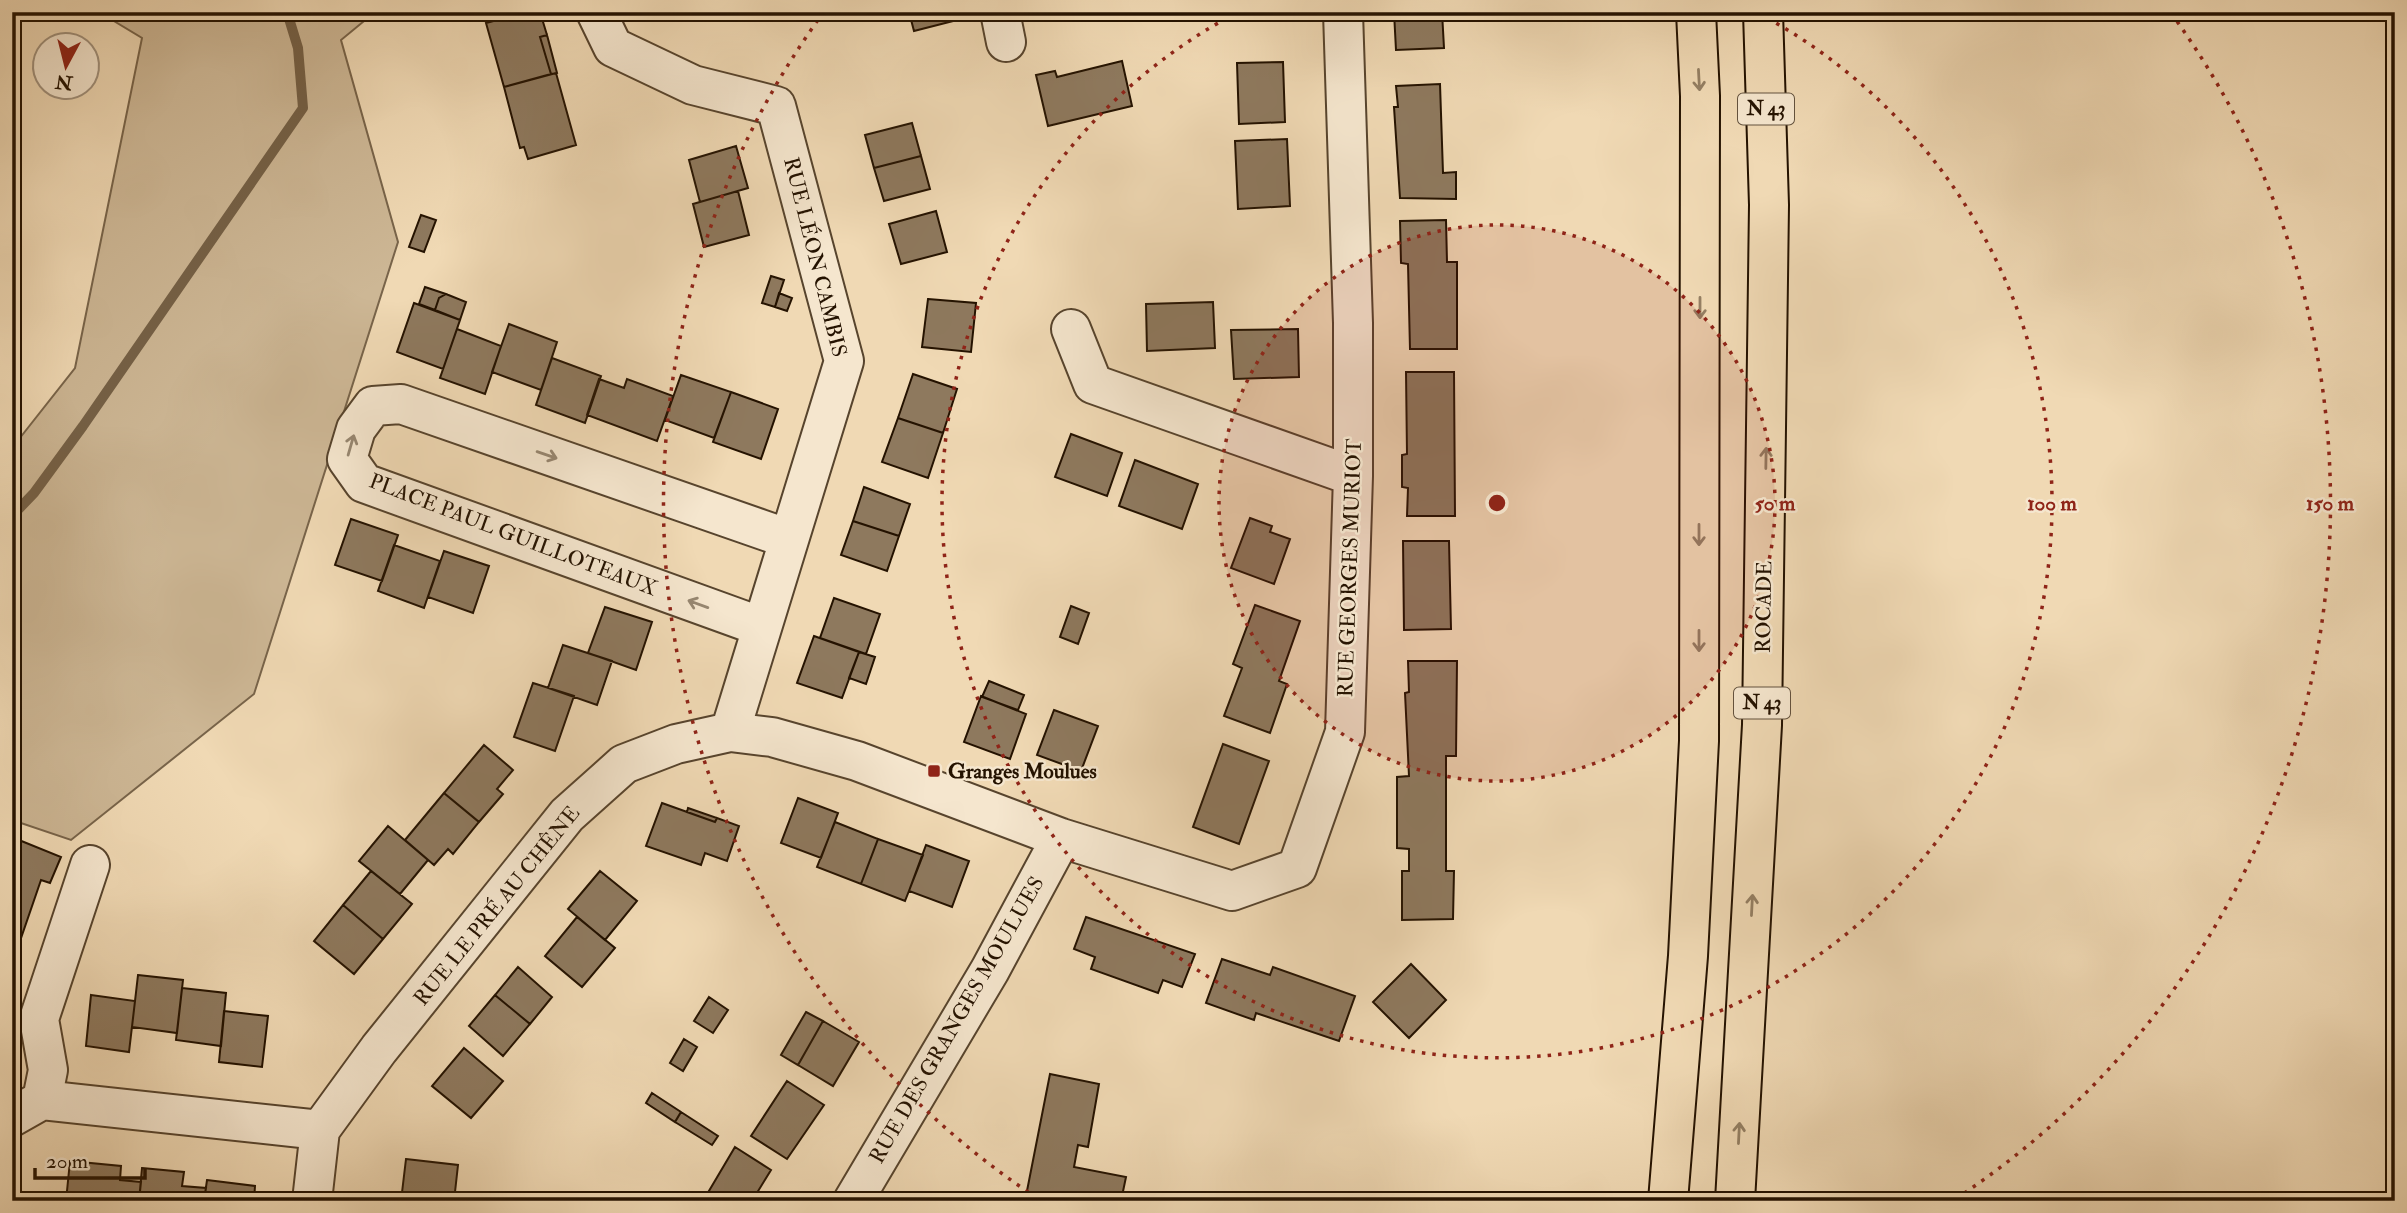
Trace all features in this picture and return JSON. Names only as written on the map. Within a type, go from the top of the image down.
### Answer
[{"type":"highway","points":[[1668,1201],[1688,956],[1699,740],[1700,96],[1696,12]]},
{"type":"highway","name":"ROCADE","points":[[1735,1201],[1762,724],[1769,205],[1763,12]]},
{"type":"highway","points":[[1652,1201],[1688,956]]},
{"type":"street","name":"RUE LÉON CAMBIS","points":[[596,12],[613,47],[693,85],[776,106],[844,361],[730,732]]},
{"type":"street","name":"RUE GEORGES MURIOT","points":[[1061,838],[1232,891],[1297,868],[1345,732],[1353,476],[1353,323],[1343,12]]},
{"type":"street","points":[[1071,329],[1093,384],[1353,476]]},
{"type":"street","name":"PLACE PAUL GUILLOTEAUX","points":[[762,627],[364,483],[347,459],[356,429],[373,406],[401,404],[789,539]]},
{"type":"street","name":"RUE LE PRÉ AU CHÊNE","points":[[312,1201],[320,1130],[379,1049],[566,815],[624,764],[676,744],[730,732],[772,737],[857,761],[1061,838]]},
{"type":"street","name":"RUE DES GRANGES MOULUES","points":[[853,1201],[990,970],[1061,838]]},
{"type":"street","points":[[90,865],[39,1019],[48,1070],[27,1108],[320,1130]]},
{"type":"shaded area","points":[[99,12],[375,12],[341,40],[398,242],[254,694],[71,840],[12,820],[12,448],[75,368],[142,38]]},
{"type":"building","points":[[499,12],[540,12],[547,35],[540,37],[551,74],[504,87],[486,23],[501,19]]},
{"type":"building","points":[[909,12],[959,12],[961,19],[914,31]]},
{"type":"building","points":[[1394,12],[1442,12],[1444,48],[1396,50]]},
{"type":"building","points":[[547,35],[557,73],[551,74],[540,37]]},
{"type":"building","points":[[1122,61],[1132,106],[1048,126],[1036,75],[1055,71],[1057,77]]},
{"type":"building","points":[[1283,62],[1285,122],[1239,124],[1237,63]]},
{"type":"building","points":[[556,73],[576,145],[528,159],[524,147],[520,148],[504,87]]},
{"type":"building","points":[[1440,84],[1443,173],[1456,172],[1456,199],[1400,198],[1394,107],[1398,107],[1396,86]]},
{"type":"building","points":[[912,123],[921,156],[874,168],[865,135]]},
{"type":"building","points":[[1287,139],[1290,206],[1238,209],[1235,141]]},
{"type":"building","points":[[736,146],[748,188],[700,202],[689,160]]},
{"type":"building","points":[[921,156],[930,189],[884,201],[874,168]]},
{"type":"building","points":[[738,191],[749,235],[704,247],[693,204]]},
{"type":"building","points":[[936,211],[947,252],[901,264],[889,224]]},
{"type":"building","points":[[421,215],[436,220],[424,252],[409,247]]},
{"type":"building","points":[[1446,220],[1447,262],[1457,262],[1457,349],[1410,349],[1408,264],[1401,263],[1400,221]]},
{"type":"building","points":[[771,276],[784,280],[775,307],[762,303]]},
{"type":"building","points":[[425,287],[446,294],[439,298],[435,310],[419,304]]},
{"type":"building","points":[[779,293],[792,298],[787,311],[775,307]]},
{"type":"building","points":[[446,294],[466,302],[460,320],[435,310],[439,298]]},
{"type":"building","points":[[928,299],[976,303],[971,352],[922,347]]},
{"type":"building","points":[[1213,302],[1215,348],[1147,351],[1146,304]]},
{"type":"building","points":[[414,303],[460,320],[443,369],[397,352]]},
{"type":"building","points":[[509,324],[557,342],[541,390],[492,372]]},
{"type":"building","points":[[457,329],[501,346],[485,394],[440,378]]},
{"type":"building","points":[[1298,329],[1299,377],[1234,379],[1231,330]]},
{"type":"building","points":[[552,358],[601,376],[585,423],[536,405]]},
{"type":"building","points":[[1406,372],[1454,372],[1455,516],[1407,516],[1408,488],[1402,487],[1402,455],[1407,454]]},
{"type":"building","points":[[913,374],[957,389],[943,433],[898,418]]},
{"type":"building","points":[[681,375],[731,392],[714,438],[665,420]]},
{"type":"building","points":[[599,379],[624,388],[627,379],[673,396],[657,441],[587,415]]},
{"type":"building","points":[[731,392],[778,409],[761,459],[713,442]]},
{"type":"building","points":[[898,418],[943,433],[928,478],[882,462]]},
{"type":"building","points":[[1071,434],[1122,453],[1107,496],[1055,477]]},
{"type":"building","points":[[1135,460],[1198,484],[1182,529],[1119,506]]},
{"type":"building","points":[[864,487],[910,504],[899,536],[853,521]]},
{"type":"building","points":[[1250,518],[1272,526],[1270,532],[1290,539],[1274,584],[1231,568]]},
{"type":"building","points":[[351,519],[398,535],[382,581],[335,565]]},
{"type":"building","points":[[853,521],[899,536],[887,571],[841,555]]},
{"type":"building","points":[[1403,541],[1449,541],[1451,629],[1404,630]]},
{"type":"building","points":[[394,545],[440,561],[424,608],[378,591]]},
{"type":"building","points":[[444,551],[489,566],[473,613],[428,597]]},
{"type":"building","points":[[834,598],[880,614],[866,654],[820,638]]},
{"type":"building","points":[[1255,605],[1300,621],[1279,681],[1287,684],[1270,733],[1224,716],[1242,668],[1233,664]]},
{"type":"building","points":[[1071,606],[1089,613],[1078,644],[1060,637]]},
{"type":"building","points":[[605,607],[652,622],[636,670],[588,653]]},
{"type":"building","points":[[814,636],[859,652],[842,698],[797,683]]},
{"type":"building","points":[[563,645],[612,661],[597,705],[548,688]]},
{"type":"building","points":[[859,652],[875,657],[866,684],[849,678]]},
{"type":"building","points":[[1408,661],[1457,661],[1456,756],[1446,756],[1446,871],[1454,871],[1453,919],[1402,920],[1402,871],[1409,871],[1409,849],[1397,848],[1397,777],[1409,776],[1405,693],[1409,692]]},
{"type":"building","points":[[989,681],[1024,695],[1018,710],[982,697]]},
{"type":"building","points":[[533,683],[574,696],[555,751],[514,737]]},
{"type":"building","points":[[981,696],[1026,714],[1010,759],[964,742]]},
{"type":"building","points":[[1054,710],[1098,726],[1081,771],[1037,755]]},
{"type":"building","points":[[1223,744],[1269,761],[1239,844],[1193,827]]},
{"type":"building","points":[[484,745],[513,770],[497,789],[503,794],[479,822],[444,793]]},
{"type":"building","points":[[444,793],[479,822],[453,854],[448,849],[434,865],[405,840]]},
{"type":"building","points":[[798,798],[838,813],[821,858],[781,843]]},
{"type":"building","points":[[662,803],[715,822],[717,818],[739,826],[727,861],[705,853],[701,865],[646,846]]},
{"type":"building","points":[[688,808],[717,818],[715,822],[687,812]]},
{"type":"building","points":[[835,822],[878,839],[861,884],[817,867]]},
{"type":"building","points":[[388,826],[428,860],[400,894],[359,861]]},
{"type":"building","points":[[14,838],[61,857],[50,883],[41,880],[20,941],[12,939]]},
{"type":"building","points":[[878,839],[923,855],[905,901],[861,884]]},
{"type":"building","points":[[926,845],[969,861],[952,907],[909,891]]},
{"type":"building","points":[[371,871],[412,904],[383,939],[343,905]]},
{"type":"building","points":[[600,871],[637,901],[605,940],[568,909]]},
{"type":"building","points":[[343,905],[383,939],[354,974],[314,941]]},
{"type":"building","points":[[577,917],[615,948],[582,987],[545,956]]},
{"type":"building","points":[[1086,917],[1195,954],[1182,987],[1163,980],[1158,993],[1091,969],[1095,957],[1074,949]]},
{"type":"building","points":[[1222,959],[1270,975],[1273,967],[1355,996],[1339,1041],[1256,1013],[1254,1020],[1206,1003]]},
{"type":"building","points":[[1411,964],[1446,1000],[1409,1038],[1373,1002]]},
{"type":"building","points":[[518,967],[552,997],[530,1024],[495,995]]},
{"type":"building","points":[[138,975],[183,980],[177,1033],[132,1027]]},
{"type":"building","points":[[182,988],[226,993],[221,1046],[176,1040]]},
{"type":"building","points":[[91,995],[135,1001],[129,1052],[86,1046]]},
{"type":"building","points":[[495,995],[530,1024],[503,1056],[469,1026]]},
{"type":"building","points":[[709,997],[728,1010],[713,1033],[694,1021]]},
{"type":"building","points":[[224,1011],[268,1016],[262,1067],[219,1062]]},
{"type":"building","points":[[806,1012],[823,1021],[798,1065],[781,1055]]},
{"type":"building","points":[[823,1021],[859,1042],[833,1086],[798,1065]]},
{"type":"building","points":[[684,1039],[697,1047],[683,1071],[670,1063]]},
{"type":"building","points":[[464,1048],[503,1081],[471,1118],[432,1086]]},
{"type":"building","points":[[1050,1074],[1099,1084],[1088,1147],[1078,1145],[1074,1167],[1126,1177],[1121,1201],[1025,1201]]},
{"type":"building","points":[[787,1081],[824,1105],[787,1159],[751,1136]]},
{"type":"building","points":[[652,1093],[681,1112],[675,1122],[646,1103]]},
{"type":"building","points":[[681,1112],[718,1136],[712,1145],[675,1122]]},
{"type":"building","points":[[735,1147],[771,1170],[752,1201],[703,1201]]},
{"type":"building","points":[[406,1159],[458,1165],[454,1201],[401,1201]]},
{"type":"building","points":[[70,1161],[121,1166],[120,1180],[141,1182],[139,1201],[66,1201]]},
{"type":"building","points":[[142,1168],[184,1172],[182,1186],[206,1188],[204,1201],[139,1201]]},
{"type":"building","points":[[207,1180],[255,1186],[254,1201],[204,1201]]},
{"type":"waterway","points":[[12,516],[34,493],[83,426],[303,108],[298,48],[287,12]]},
{"type":"place","name":"Granges Moulues","points":[[934,771]]}]
